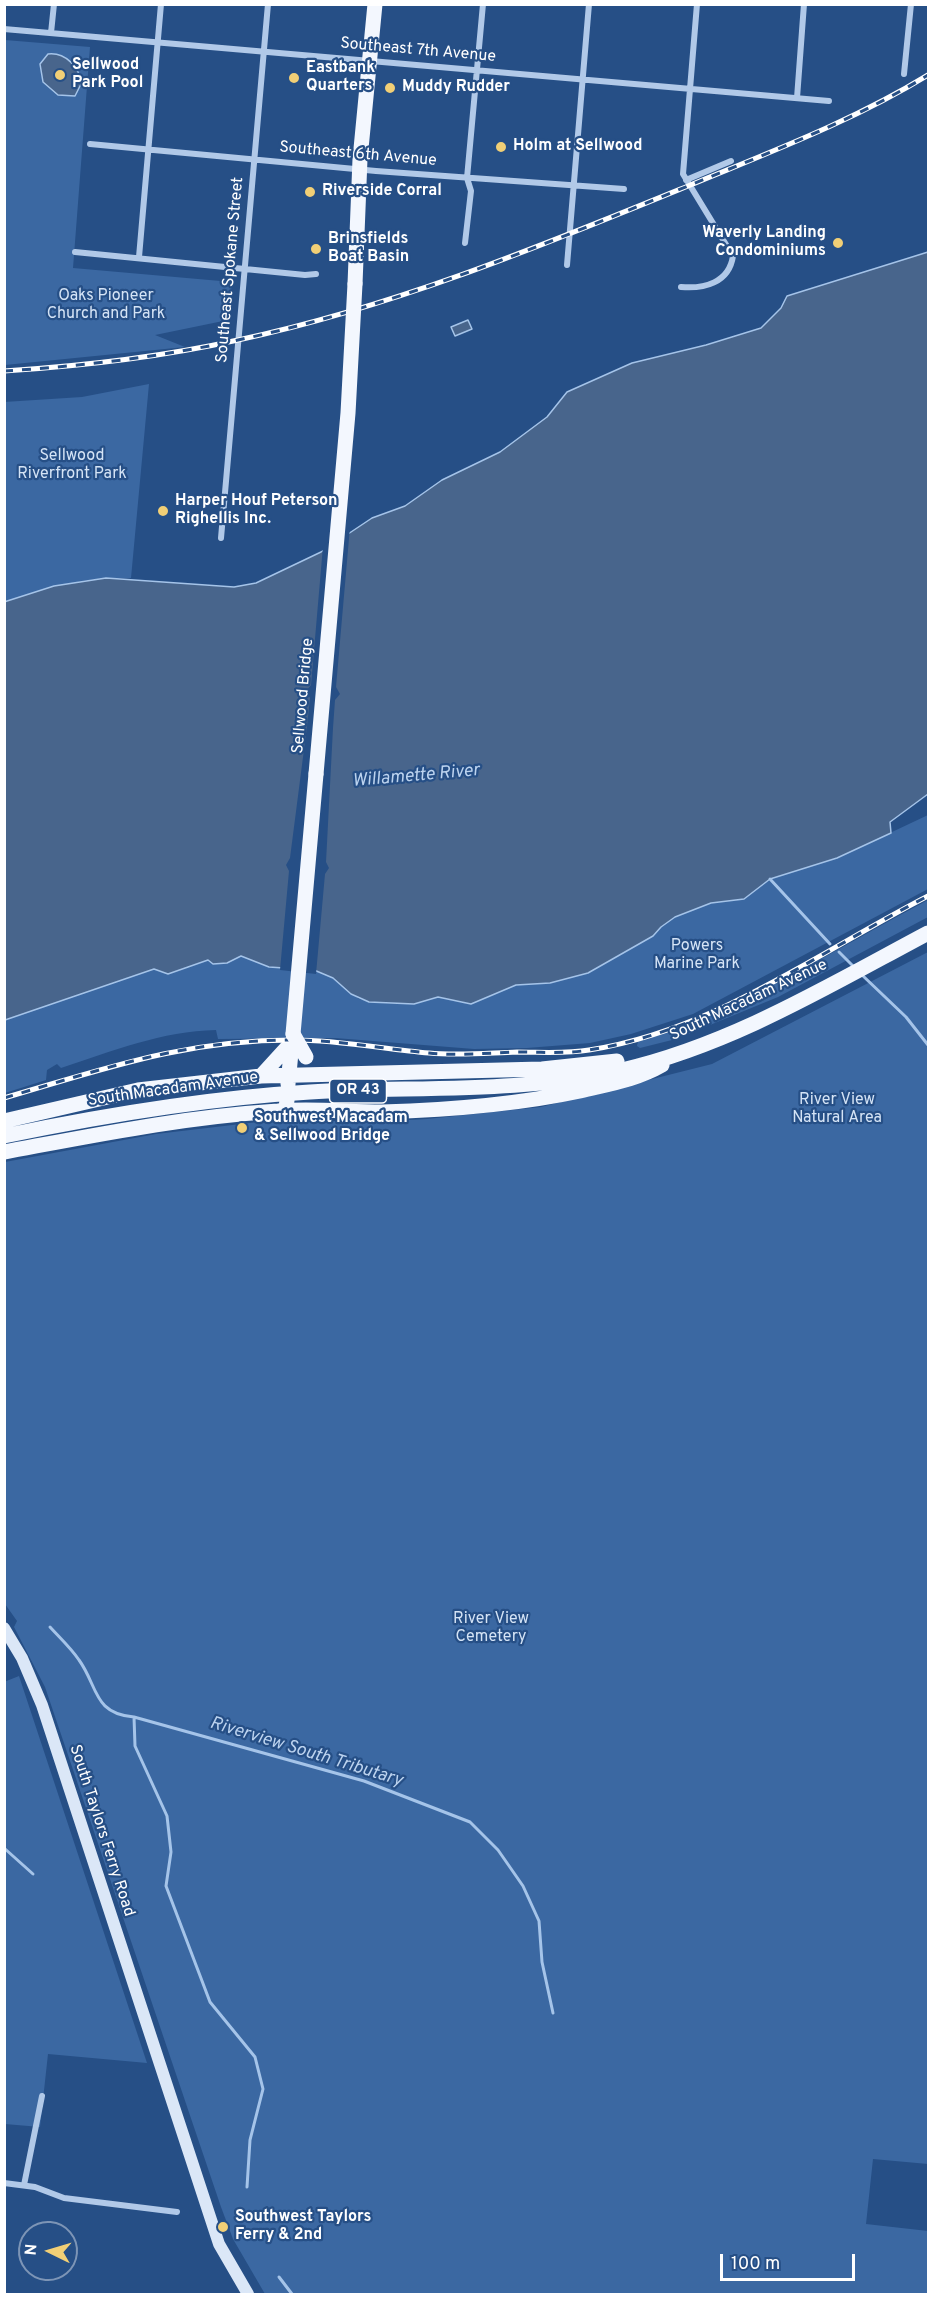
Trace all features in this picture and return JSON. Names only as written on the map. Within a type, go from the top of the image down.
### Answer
[{"type":"main road","name":"Sellwood Bridge","points":[[286,1109],[347,424],[360,170],[375,4]]},
{"type":"main road","name":"South Macadam Avenue","points":[[4,1136],[219,1098],[552,1081],[620,1071],[680,1055],[802,999],[928,933]]},
{"type":"main road","points":[[261,1076],[293,1038],[313,1064],[330,1073]]},
{"type":"main road","points":[[4,1121],[100,1098],[187,1084],[261,1076],[573,1067],[680,1055]]},
{"type":"main road","points":[[4,1152],[165,1121],[286,1109],[381,1112],[452,1108],[540,1098],[644,1076],[680,1055]]},
{"type":"main road","name":"South Taylors Ferry Road","points":[[4,1628],[22,1658],[42,1705],[219,2244],[248,2295]]},
{"type":"street","points":[[51,33],[54,4]]},
{"type":"street","points":[[139,257],[161,4]]},
{"type":"street","name":"Southeast Spokane Street","points":[[221,538],[268,4]]},
{"type":"street","points":[[465,243],[471,191],[467,178],[483,4]]},
{"type":"street","points":[[567,265],[589,4]]},
{"type":"street","points":[[681,287],[709,285],[725,277],[733,256],[686,180],[683,161],[697,4]]},
{"type":"street","points":[[797,98],[804,4]]},
{"type":"street","points":[[904,74],[911,4]]},
{"type":"street","name":"Southeast 7th Avenue","points":[[4,29],[829,101]]},
{"type":"street","name":"Southeast 6th Avenue","points":[[90,144],[360,170],[624,189]]},
{"type":"street","points":[[686,180],[731,161]]},
{"type":"street","points":[[75,252],[245,267],[305,275],[316,274]]},
{"type":"street","points":[[24,2185],[42,2096]]},
{"type":"street","points":[[4,2183],[24,2185],[64,2198],[177,2212]]},
{"type":"green space","name":"Oaks Pioneer Church and Park","points":[[5,40],[90,47],[73,268],[232,282],[228,320],[155,335],[185,347],[5,365]]},
{"type":"green space","name":"Sellwood Riverfront Park","points":[[149,384],[131,578],[81,581],[5,602],[4,402],[82,397]]},
{"type":"green space","name":"Powers Marine Park","points":[[928,815],[928,889],[693,1014],[631,1034],[590,1043],[474,1049],[335,1038],[218,1039],[216,1030],[196,1031],[138,1043],[61,1068],[57,1064],[47,1070],[46,1080],[5,1093],[4,1020],[154,969],[169,974],[208,960],[227,963],[241,956],[277,967],[314,970],[333,978],[359,999],[381,1003],[413,1004],[438,997],[471,1004],[516,984],[550,983],[588,973],[653,936],[675,917],[711,903],[744,899],[770,879],[837,858]]},
{"type":"green space","points":[[928,900],[928,917],[778,997],[676,1039],[640,1048],[637,1046],[638,1041],[676,1028],[750,996]]},
{"type":"green space","name":"River View Cemetery","points":[[928,952],[928,2164],[873,2159],[866,2224],[928,2231],[928,2294],[265,2294],[233,2239],[45,1687],[14,1627],[17,1621],[5,1604],[5,1162],[156,1134],[275,1120],[305,1118],[353,1123],[427,1119],[541,1107],[712,1064]]},
{"type":"green space","points":[[19,1676],[147,2063],[48,2054],[40,2127],[5,2124],[4,1682]]},
{"type":"water","name":"Sellwood Park Pool","points":[[48,54],[60,55],[75,67],[81,84],[75,96],[58,95],[43,82],[40,64]]},
{"type":"water","name":"Willamette River","points":[[928,252],[928,794],[890,822],[891,833],[837,858],[770,879],[744,899],[711,903],[675,917],[653,936],[588,973],[550,983],[516,985],[471,1004],[438,997],[414,1004],[369,1002],[351,994],[333,978],[314,970],[269,967],[241,956],[227,963],[213,964],[208,960],[168,974],[154,969],[5,1020],[4,602],[54,586],[106,578],[234,587],[256,583],[321,552],[372,518],[405,506],[442,480],[500,452],[547,417],[567,392],[632,363],[706,345],[761,328],[781,308],[787,296]]},
{"type":"water","points":[[468,320],[472,329],[455,336],[451,327]]},
{"type":"pier","points":[[350,527],[336,687],[340,694],[335,700],[333,728],[326,862],[329,868],[325,874],[316,974],[280,970],[289,871],[286,865],[290,858],[307,726],[310,698],[306,691],[311,685],[323,546]]},
{"type":"waterway","points":[[770,879],[830,944]]},
{"type":"waterway","points":[[839,952],[855,968]]},
{"type":"waterway","points":[[862,975],[906,1017],[928,1045]]},
{"type":"waterway","points":[[50,1627],[79,1660],[104,1705],[121,1715],[134,1717],[135,1746],[167,1816],[171,1852],[166,1886],[210,2002],[255,2057],[263,2089],[250,2140],[247,2187]]},
{"type":"waterway","name":"Riverview South Tributary","points":[[134,1717],[364,1781],[470,1822],[498,1850],[523,1886],[539,1921],[542,1962],[553,2013]]},
{"type":"waterway","points":[[4,1848],[33,1874]]},
{"type":"waterway","points":[[279,2277],[292,2294]]},
{"type":"railway","points":[[4,371],[122,360],[209,346],[296,326],[410,293],[577,231],[780,148],[870,107],[928,75]]},
{"type":"railway","points":[[4,1098],[112,1066],[181,1050],[254,1041],[311,1040],[429,1053],[462,1054],[571,1052],[635,1040],[679,1026],[722,1008],[928,896]]},
{"type":"place","name":"Sellwood Park Pool","points":[[60,75]]},
{"type":"place","name":"Eastbank Quarters","points":[[294,78]]},
{"type":"place","name":"Muddy Rudder","points":[[390,88]]},
{"type":"place","name":"Holm at Sellwood","points":[[501,147]]},
{"type":"place","name":"Riverside Corral","points":[[310,192]]},
{"type":"place","name":"Waverly Landing Condominiums","points":[[838,243]]},
{"type":"place","name":"Brinsfields Boat Basin","points":[[316,249]]},
{"type":"place","name":"Harper Houf Peterson Righellis Inc.","points":[[163,511]]},
{"type":"place","name":"Southwest Macadam & Sellwood Bridge","points":[[242,1128]]},
{"type":"place","name":"Southwest Taylors Ferry & 2nd","points":[[223,2227]]},
{"type":"park label","name":"River View Natural Area","points":[[837,1110]]}]
